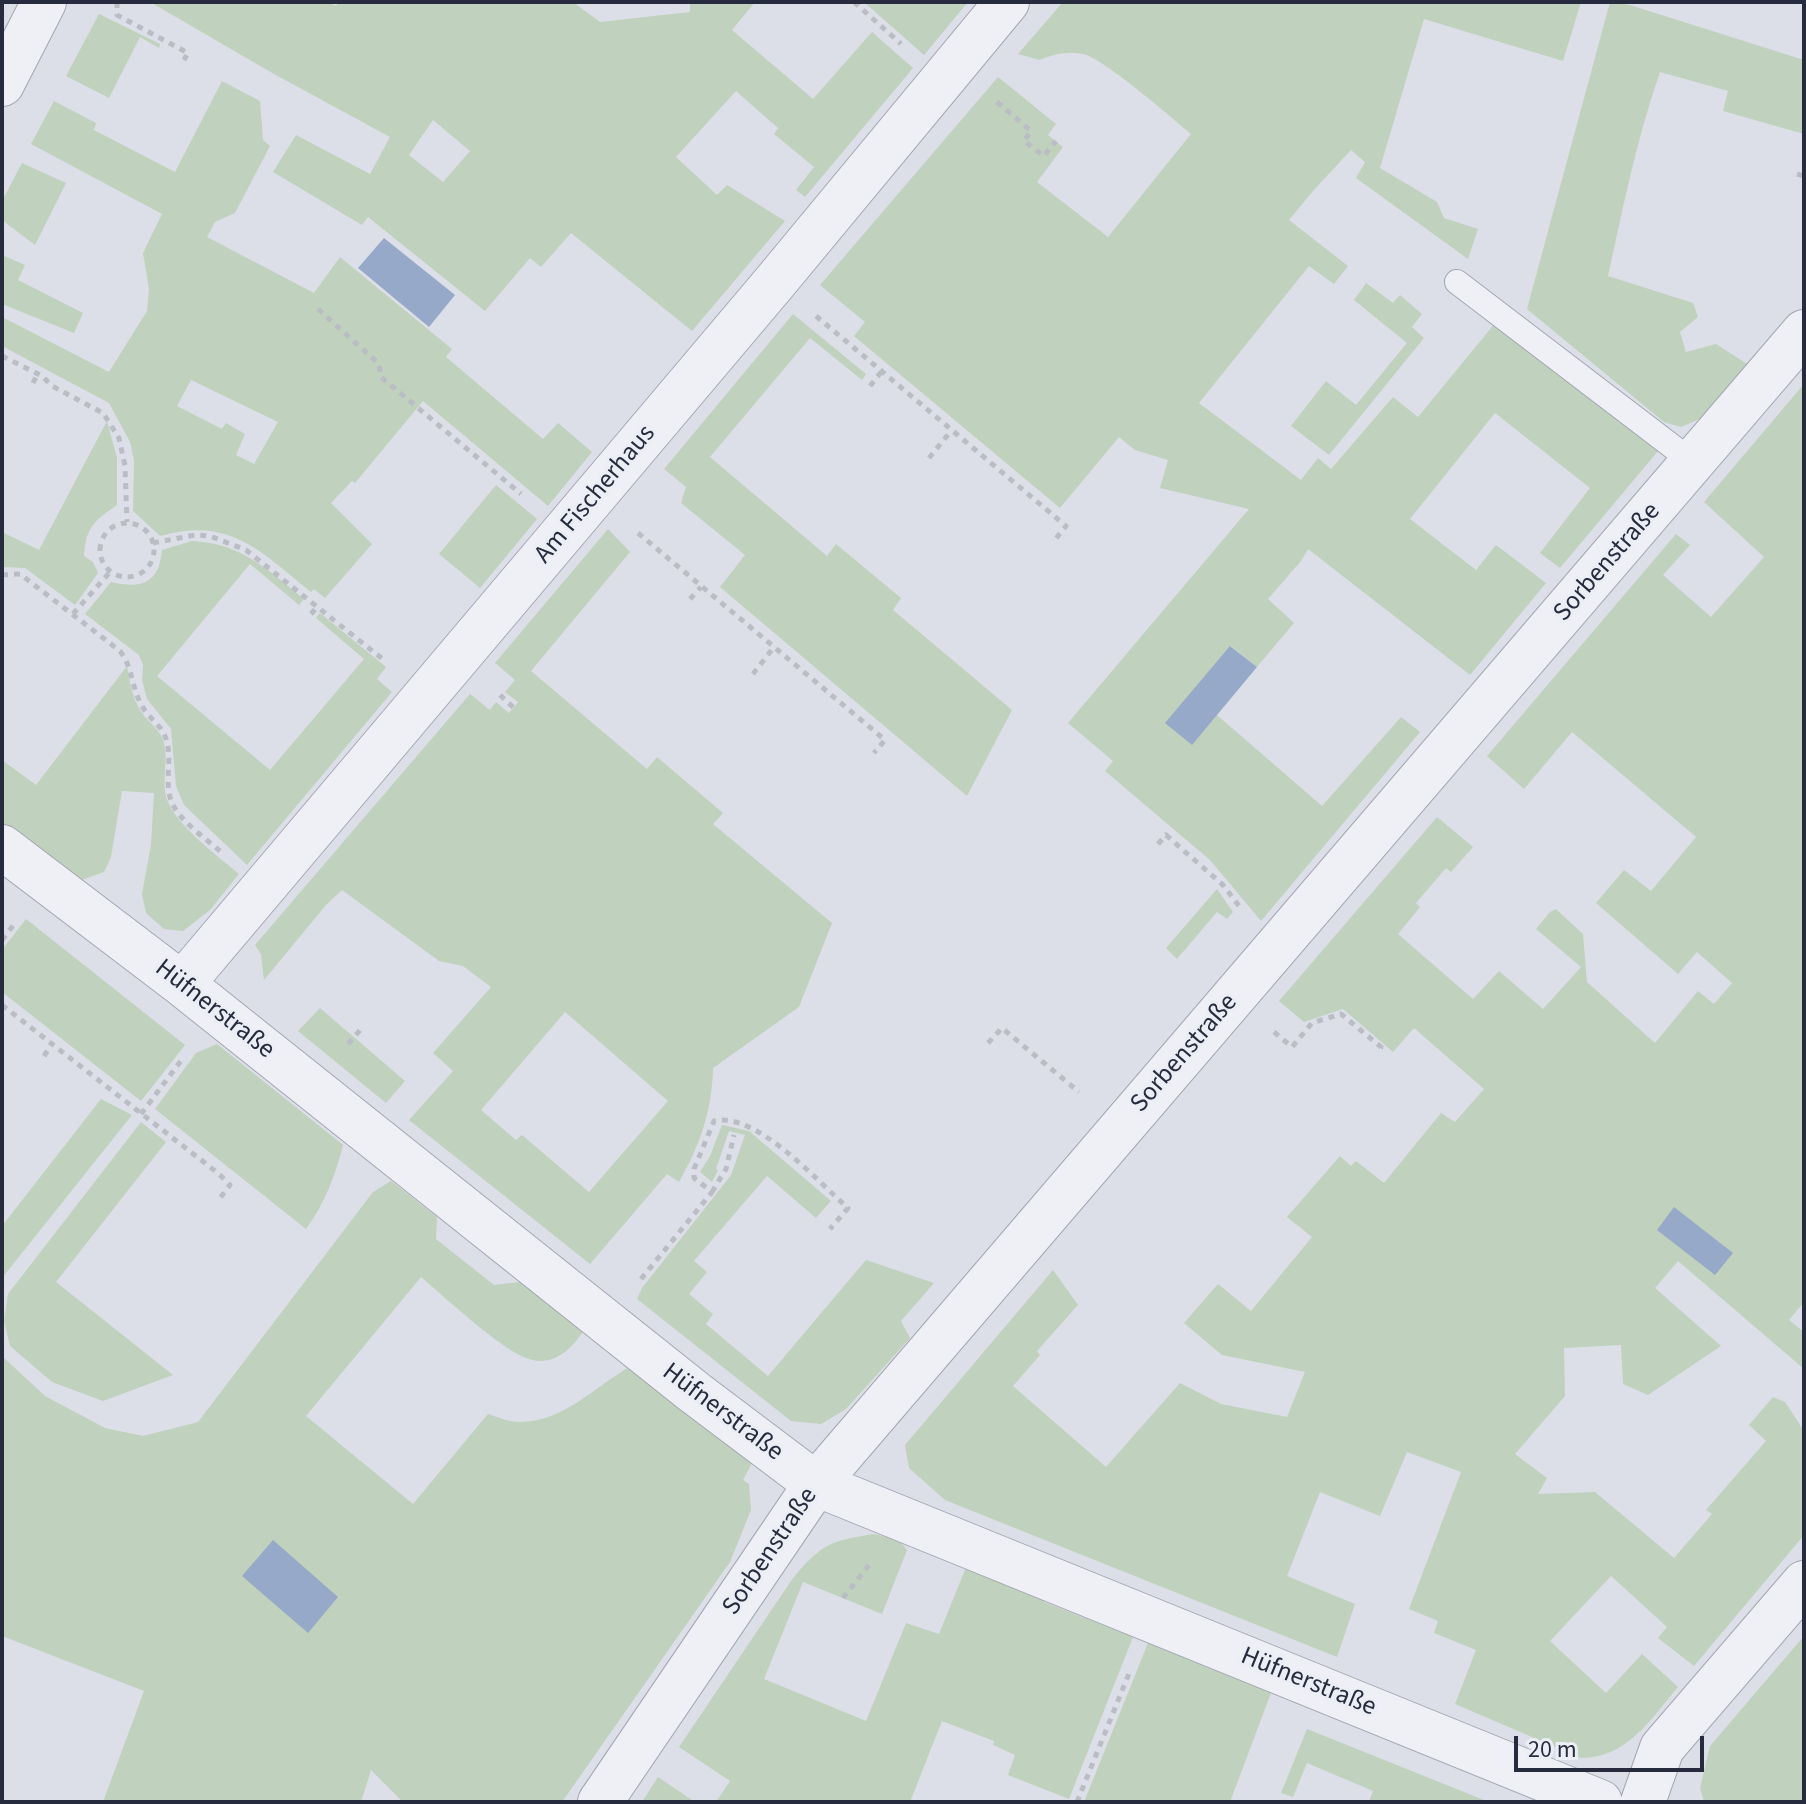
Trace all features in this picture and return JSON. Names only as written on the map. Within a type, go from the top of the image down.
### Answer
[{"type":"street","points":[[2,84],[44,2]]},
{"type":"street","name":"Am Fischerhaus","points":[[182,984],[426,698],[1007,2]]},
{"type":"street","name":"Sorbenstraße","points":[[600,1802],[816,1484],[1804,332]]},
{"type":"street","name":"Hüfnerstraße","points":[[2,847],[182,984],[657,1362],[816,1484],[1600,1802]]},
{"type":"street","points":[[1643,1802],[1662,1748],[1804,1583]]},
{"type":"lane","points":[[1457,282],[1694,463]]},
{"type":"path","points":[[117,2],[117,15],[188,53],[184,60]]},
{"type":"path","points":[[953,66],[1031,131],[1024,141],[1044,156],[1056,141]]},
{"type":"path","points":[[775,282],[1066,526],[1054,541]]},
{"type":"path","points":[[318,309],[379,364],[381,377],[566,530]]},
{"type":"path","points":[[2,356],[38,373],[52,386],[103,413],[119,438],[125,466],[127,522]]},
{"type":"path","points":[[870,386],[882,371]]},
{"type":"path","points":[[33,383],[38,373]]},
{"type":"path","points":[[929,458],[951,431]]},
{"type":"path","points":[[127,522],[143,528],[153,543],[153,559],[142,573],[126,577],[110,572],[100,558],[101,541],[111,527],[127,522]]},
{"type":"path","points":[[153,543],[195,535],[225,541],[246,550],[265,562],[405,677],[426,698]]},
{"type":"path","points":[[648,541],[885,740],[874,753]]},
{"type":"path","points":[[73,614],[110,572]]},
{"type":"path","points":[[2,575],[20,574],[120,651],[130,665],[140,703],[160,727],[167,742],[168,790],[173,805],[188,822]]},
{"type":"path","points":[[690,599],[701,587]]},
{"type":"path","points":[[311,614],[318,606]]},
{"type":"path","points":[[753,674],[774,647]]},
{"type":"path","points":[[502,696],[514,708]]},
{"type":"path","points":[[1158,844],[1166,835],[1223,885],[1255,928],[1277,948]]},
{"type":"path","points":[[2,940],[11,928]]},
{"type":"path","points":[[1233,998],[1292,1047],[1312,1023],[1341,1014],[1381,1047],[1378,1051]]},
{"type":"path","points":[[2,1005],[230,1185],[220,1198]]},
{"type":"path","points":[[988,1043],[1002,1028],[1122,1129]]},
{"type":"path","points":[[44,1056],[52,1044]]},
{"type":"path","points":[[141,1114],[181,1061]]},
{"type":"path","points":[[712,1192],[694,1178],[694,1169],[714,1121],[723,1119],[765,1134],[848,1208],[830,1229]]},
{"type":"path","points":[[634,1288],[712,1192],[726,1169],[734,1135]]},
{"type":"path","points":[[1077,1802],[1135,1660]]},
{"type":"green space","points":[[150,2],[327,2],[336,6],[338,2],[573,2],[600,22],[690,12],[690,2],[755,2],[732,30],[813,99],[872,32],[913,68],[805,197],[796,190],[814,167],[774,134],[778,128],[736,91],[676,157],[717,195],[727,185],[785,221],[692,331],[571,233],[541,267],[530,258],[485,311],[368,217],[362,225],[273,172],[296,135],[370,174],[390,137]],"holes":[[[433,120],[470,151],[443,182],[409,155]]]},
{"type":"green space","points":[[864,2],[968,2],[924,55]]},
{"type":"green space","points":[[1063,2],[1581,2],[1563,61],[1424,19],[1380,168],[1437,202],[1444,218],[1478,229],[1468,259],[1356,178],[1365,162],[1351,150],[1289,220],[1348,266],[1334,284],[1309,266],[1199,403],[1301,480],[1318,458],[1331,469],[1393,397],[1418,417],[1496,322],[1658,451],[1560,568],[1540,553],[1590,488],[1495,413],[1410,519],[1476,570],[1496,545],[1546,583],[1470,675],[1308,549],[1268,599],[1294,623],[1257,667],[1231,646],[1192,744],[1217,715],[1322,806],[1401,717],[1420,732],[1261,921],[1210,860],[1105,771],[1113,761],[1068,723],[1249,509],[1160,488],[1168,460],[1135,450],[1119,437],[1060,508],[854,336],[865,322],[820,285],[998,77],[1056,124],[1048,135],[1063,147],[1037,182],[1108,237],[1191,134],[1137,89],[1093,58],[1066,53],[1040,60],[1018,54]]},
{"type":"green space","points":[[1610,2],[1630,5],[1804,60],[1804,134],[1723,111],[1728,91],[1660,72],[1637,147],[1608,276],[1693,303],[1698,317],[1680,332],[1686,352],[1716,344],[1747,364],[1702,418],[1681,427],[1664,422],[1527,309]]},
{"type":"green space","points":[[99,14],[160,44],[159,48],[140,37],[109,98],[66,76]]},
{"type":"green space","points":[[222,81],[260,101],[263,140],[270,146],[235,213],[215,222],[207,237],[314,293],[340,257],[452,349],[446,357],[543,439],[558,423],[592,452],[548,506],[423,401],[355,483],[352,481],[331,503],[372,544],[325,598],[314,589],[311,592],[259,551],[225,534],[184,531],[160,536],[133,511],[134,460],[130,442],[109,403],[2,346],[2,317],[109,372],[147,311],[149,289],[143,253],[162,214],[31,144],[54,101],[96,123],[94,130],[175,172]],"holes":[[[191,380],[278,422],[254,464],[236,455],[245,434],[226,423],[222,429],[177,406]]]},
{"type":"green space","points":[[22,163],[66,183],[35,245],[2,220],[2,201]]},
{"type":"green space","points":[[2,255],[25,265],[18,280],[83,313],[74,333],[2,304]]},
{"type":"green space","points":[[1366,283],[1393,303],[1400,295],[1422,314],[1412,327],[1424,338],[1329,455],[1291,426],[1326,381],[1356,405],[1407,343],[1354,300]]},
{"type":"green space","points":[[793,314],[866,374],[862,380],[810,338],[710,457],[827,556],[836,544],[901,598],[893,610],[1012,710],[967,796],[720,587],[745,555],[681,503],[686,487],[664,469]]},
{"type":"green space","points":[[1804,384],[1804,1302],[1789,1320],[1804,1332],[1804,1369],[1678,1261],[1655,1288],[1721,1346],[1648,1395],[1623,1384],[1621,1345],[1564,1348],[1565,1396],[1515,1454],[1547,1478],[1538,1494],[1595,1492],[1674,1558],[1712,1514],[1706,1510],[1766,1441],[1749,1425],[1773,1397],[1785,1402],[1804,1431],[1804,1535],[1694,1666],[1658,1638],[1667,1627],[1611,1576],[1550,1641],[1606,1693],[1642,1654],[1678,1687],[1648,1724],[1625,1744],[1597,1756],[1581,1758],[1455,1704],[1476,1650],[1434,1633],[1438,1621],[1409,1609],[1461,1472],[1407,1452],[1380,1516],[1320,1492],[1287,1576],[1355,1604],[1337,1657],[945,1500],[909,1468],[905,1445],[1053,1270],[1078,1305],[1037,1351],[1040,1355],[1013,1386],[1106,1467],[1180,1383],[1221,1404],[1287,1417],[1305,1372],[1222,1355],[1184,1323],[1218,1284],[1251,1311],[1312,1237],[1287,1217],[1340,1156],[1351,1166],[1356,1161],[1384,1183],[1441,1113],[1455,1122],[1484,1089],[1414,1028],[1393,1052],[1343,1009],[1304,1022],[1279,1001],[1437,817],[1473,847],[1451,872],[1446,868],[1416,903],[1420,907],[1398,934],[1473,999],[1499,971],[1543,1009],[1581,967],[1536,929],[1556,909],[1583,934],[1587,982],[1655,1043],[1698,991],[1714,1004],[1732,983],[1697,952],[1678,974],[1596,903],[1624,870],[1651,891],[1696,837],[1572,732],[1524,789],[1487,756],[1676,534],[1690,545],[1663,575],[1711,617],[1764,557],[1704,502]]},
{"type":"green space","points":[[107,421],[117,458],[117,505],[89,531],[84,556],[93,562],[98,573],[75,605],[25,568],[2,567],[2,532],[39,550]]},
{"type":"green space","points":[[496,485],[537,519],[480,588],[439,554]]},
{"type":"green space","points":[[608,529],[630,552],[531,671],[647,769],[657,757],[723,813],[713,824],[832,923],[799,1007],[713,1068],[704,1127],[679,1182],[667,1174],[590,1264],[409,1120],[453,1071],[433,1053],[491,987],[463,966],[439,961],[342,890],[264,980],[261,954],[255,945],[470,694],[490,710],[496,702],[509,713],[518,702],[505,692],[515,680],[495,663]],"holes":[[[565,1012],[668,1101],[589,1192],[522,1135],[516,1140],[481,1110]]]},
{"type":"green space","points":[[192,541],[225,547],[253,560],[304,599],[299,605],[250,564],[157,676],[270,770],[364,659],[316,618],[320,613],[386,667],[377,679],[392,692],[247,865],[184,805],[176,786],[171,729],[147,699],[139,655],[85,614],[111,582],[131,585],[147,581],[157,570],[162,550]]},
{"type":"green space","points":[[127,666],[136,702],[164,743],[168,803],[196,837],[239,874],[210,910],[183,931],[164,929],[146,913],[142,894],[151,845],[154,793],[122,791],[111,857],[104,872],[76,882],[2,823],[2,760],[36,785]]},
{"type":"green space","points":[[1217,889],[1233,912],[1227,919],[1217,912],[1177,959],[1166,948]]},
{"type":"green space","points":[[26,919],[185,1045],[141,1101],[2,992],[2,950]]},
{"type":"green space","points":[[320,1008],[405,1081],[386,1103],[298,1031]]},
{"type":"green space","points":[[217,1044],[343,1145],[329,1189],[306,1229],[155,1109],[196,1053]]},
{"type":"green space","points":[[101,1099],[132,1115],[2,1278],[2,1226]]},
{"type":"green space","points":[[141,1122],[166,1142],[56,1282],[173,1375],[103,1401],[52,1382],[10,1346],[4,1321],[8,1294]]},
{"type":"green space","points":[[722,1125],[749,1131],[831,1201],[816,1218],[767,1176],[694,1261],[707,1272],[689,1294],[713,1314],[706,1324],[768,1376],[866,1260],[934,1283],[901,1321],[910,1338],[846,1409],[821,1424],[791,1421],[637,1299],[642,1288],[731,1175],[745,1135],[729,1131],[712,1182],[700,1172]]},
{"type":"green space","points":[[391,1181],[437,1217],[436,1239],[494,1285],[520,1282],[584,1330],[561,1355],[546,1361],[529,1359],[489,1335],[421,1277],[306,1416],[413,1504],[488,1414],[519,1422],[550,1416],[578,1402],[631,1366],[753,1461],[743,1480],[749,1484],[751,1510],[730,1562],[562,1802],[403,1802],[371,1770],[361,1802],[103,1802],[144,1691],[2,1636],[2,1356],[45,1396],[105,1428],[143,1436],[198,1422],[373,1192]]},
{"type":"green space","points":[[874,1534],[899,1540],[907,1550],[882,1614],[803,1582],[764,1679],[866,1721],[906,1623],[939,1634],[969,1560],[1042,1586],[1044,1602],[1133,1637],[1069,1799],[1008,1775],[1015,1755],[993,1745],[994,1741],[942,1721],[910,1802],[716,1802],[730,1781],[679,1747],[803,1566],[828,1546]]},
{"type":"green space","points":[[1804,1636],[1804,1802],[1704,1802],[1700,1788],[1710,1746]]},
{"type":"green space","points":[[1148,1643],[1271,1693],[1230,1802],[1084,1802]]},
{"type":"green space","points":[[1307,1729],[1489,1802],[1369,1802],[1373,1791],[1307,1763],[1293,1797],[1281,1793]]},
{"type":"green space","points":[[658,1777],[695,1802],[642,1802]]},
{"type":"water","points":[[384,238],[455,295],[429,327],[358,268]]},
{"type":"water","points":[[1230,646],[1257,667],[1192,745],[1165,723]]},
{"type":"water","points":[[1674,1207],[1733,1253],[1715,1275],[1657,1230]]},
{"type":"water","points":[[273,1540],[338,1597],[308,1633],[242,1576]]}]
